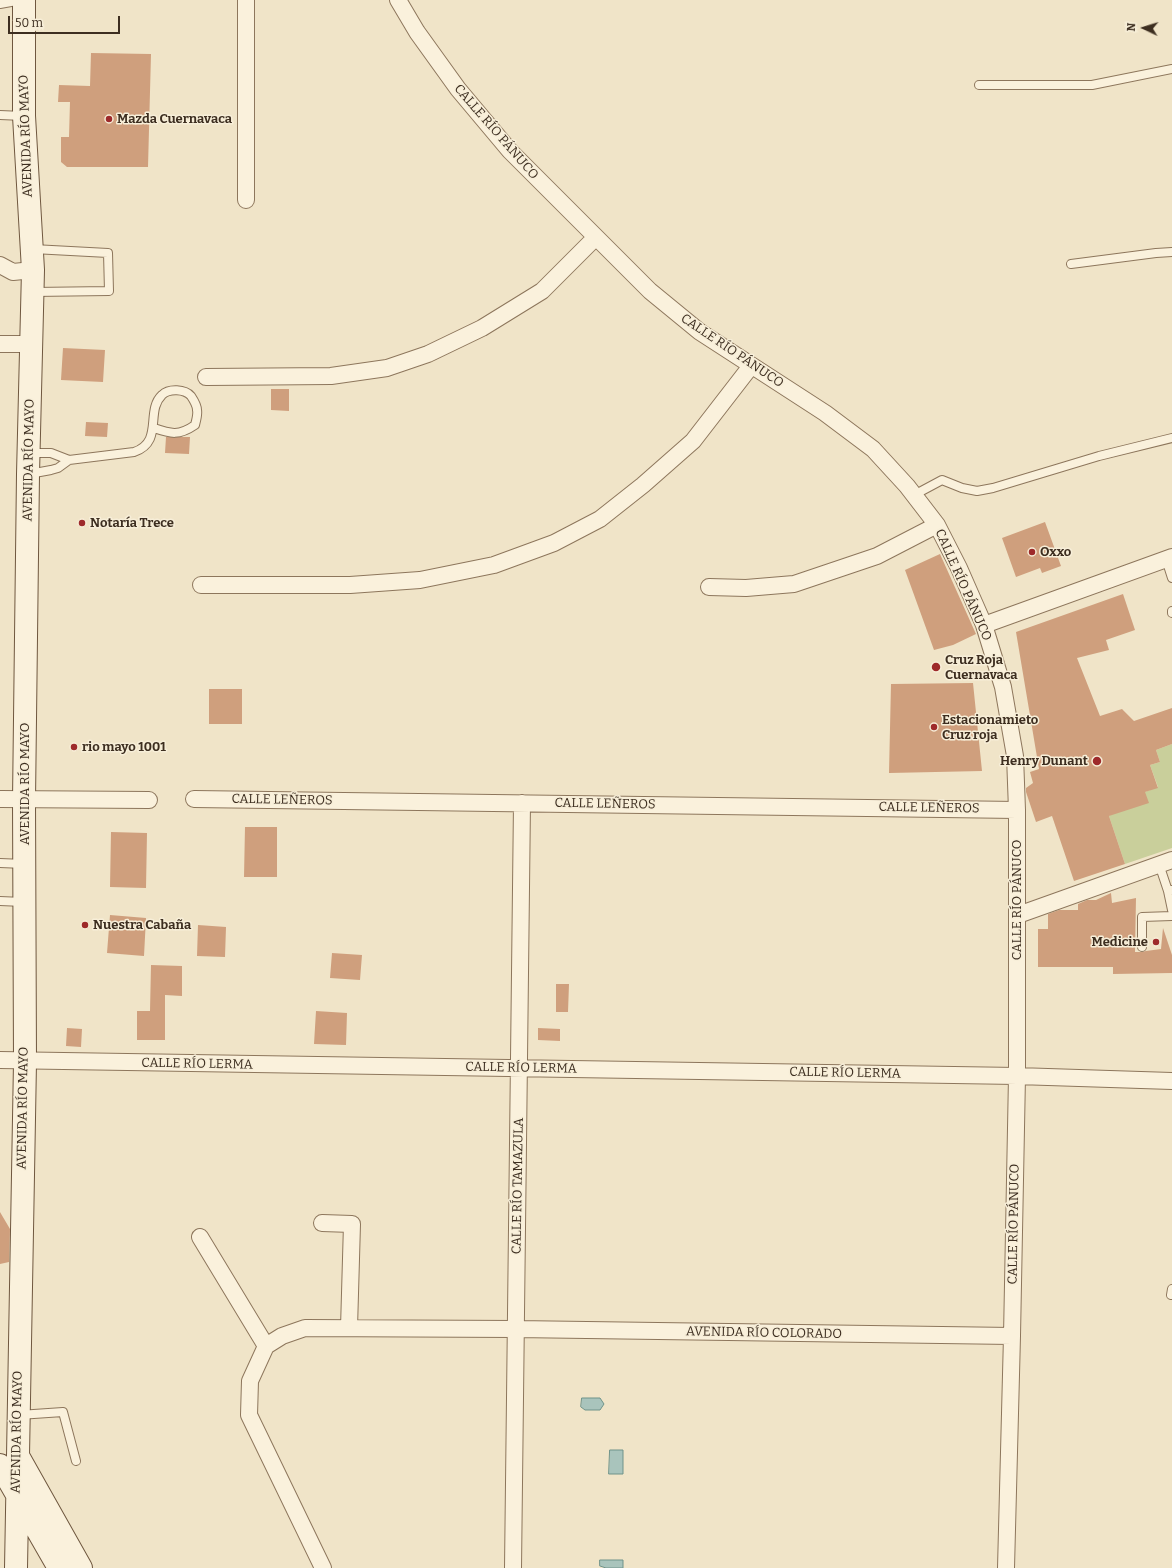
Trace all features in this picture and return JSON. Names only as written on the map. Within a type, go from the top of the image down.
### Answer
[{"type":"street","name":"AVENIDA RÍO MAYO","points":[[8,1460],[18,1416],[25,1062],[24,800],[32,260],[24,116],[23,0]]},
{"type":"street","points":[[246,0],[246,200]]},
{"type":"street","name":"CALLE RÍO PÁNUCO","points":[[398,0],[418,32],[458,89],[510,151],[595,238],[650,291],[700,332],[825,413],[873,449],[907,486],[937,525],[984,625],[1004,695],[1015,756],[1017,810],[1017,1076],[1006,1568]]},
{"type":"street","points":[[206,378],[331,376],[387,368],[428,354],[482,328],[542,291],[595,238]]},
{"type":"street","points":[[0,265],[13,272],[32,260]]},
{"type":"street","points":[[0,344],[31,344]]},
{"type":"street","points":[[201,585],[350,585],[420,580],[494,565],[554,543],[600,519],[643,485],[693,441],[751,366]]},
{"type":"street","points":[[709,587],[746,588],[794,584],[877,556],[937,525]]},
{"type":"street","points":[[984,625],[1169,558]]},
{"type":"street","points":[[0,799],[148,800]]},
{"type":"street","name":"CALLE LEÑEROS","points":[[194,799],[1017,810]]},
{"type":"street","name":"CALLE RÍO TAMAZULA","points":[[514,1568],[522,803]]},
{"type":"street","points":[[1018,915],[1165,862]]},
{"type":"street","name":"CALLE RÍO LERMA","points":[[0,1060],[25,1062],[1017,1076],[1172,1081]]},
{"type":"street","points":[[322,1223],[352,1224],[349,1328]]},
{"type":"street","points":[[200,1237],[266,1346],[250,1381],[249,1415],[323,1568]]},
{"type":"street","name":"AVENIDA RÍO COLORADO","points":[[266,1346],[282,1336],[305,1328],[516,1329],[1012,1336]]},
{"type":"street","points":[[0,1395],[13,1387],[18,1378]]},
{"type":"street","points":[[8,1460],[16,1492],[59,1568]]},
{"type":"street","points":[[8,1460],[81,1568]]},
{"type":"street","name":"AVENIDA RÍO MAYO","points":[[16,1492],[16,1568]]},
{"type":"lane","points":[[0,4],[23,0]]},
{"type":"lane","points":[[979,85],[1092,85],[1172,69]]},
{"type":"lane","points":[[0,115],[24,116]]},
{"type":"lane","points":[[1071,264],[1172,252]]},
{"type":"lane","points":[[32,260],[108,253],[109,291],[32,292]]},
{"type":"lane","points":[[29,463],[52,470],[69,460],[134,452],[142,449],[150,439],[154,428],[156,404],[163,394],[172,390],[181,390],[191,395],[198,411],[195,425],[186,431],[174,433],[154,428]]},
{"type":"lane","points":[[914,495],[942,480],[962,488],[976,491],[993,488],[1099,456],[1172,438]]},
{"type":"lane","points":[[29,463],[51,453],[69,460]]},
{"type":"lane","points":[[1169,558],[1172,578]]},
{"type":"lane","points":[[1165,862],[1172,910]]},
{"type":"lane","points":[[0,863],[24,864]]},
{"type":"lane","points":[[0,901],[24,902]]},
{"type":"lane","points":[[1142,947],[1142,917],[1172,916]]},
{"type":"lane","points":[[18,1416],[63,1412],[76,1461]]},
{"type":"green space","points":[[1172,744],[1172,848],[1125,864],[1109,816],[1145,792],[1158,787],[1150,765],[1160,762],[1156,750]]},
{"type":"water","points":[[582,1398],[600,1398],[604,1404],[600,1410],[585,1410],[581,1407]]},
{"type":"water","points":[[610,1450],[623,1450],[623,1474],[609,1474]]},
{"type":"water","points":[[600,1560],[623,1560],[623,1568],[606,1568],[600,1566]]},
{"type":"building","name":"Mazda Cuernavaca","points":[[91,53],[151,54],[148,167],[67,167],[61,162],[61,137],[69,137],[70,102],[58,102],[59,85],[90,86]]},
{"type":"building","points":[[63,348],[105,350],[103,382],[61,380]]},
{"type":"building","points":[[271,389],[289,389],[289,411],[271,410]]},
{"type":"building","points":[[86,422],[108,423],[107,437],[85,436]]},
{"type":"building","points":[[166,437],[190,437],[189,454],[165,453]]},
{"type":"building","name":"Oxxo","points":[[1045,522],[1061,566],[1042,573],[1040,568],[1016,577],[1002,538]]},
{"type":"building","points":[[940,554],[976,634],[953,645],[934,650],[905,570]]},
{"type":"building","name":"Henry Dunant","points":[[1123,594],[1135,630],[1106,640],[1109,650],[1077,658],[1100,716],[1122,709],[1134,721],[1172,708],[1172,744],[1156,750],[1160,762],[1150,765],[1158,788],[1145,792],[1149,803],[1109,816],[1125,864],[1074,881],[1052,816],[1036,822],[1026,792],[1026,788],[1033,783],[1030,772],[1039,769],[1016,632]]},
{"type":"building","name":"Estacionamieto Cruz roja","points":[[973,683],[982,771],[889,773],[891,684]]},
{"type":"building","points":[[209,689],[242,689],[242,724],[209,724]]},
{"type":"building","points":[[245,827],[277,827],[277,877],[244,877]]},
{"type":"building","points":[[111,832],[147,833],[146,888],[110,887]]},
{"type":"building","points":[[1111,893],[1112,903],[1136,898],[1135,952],[1161,949],[1163,928],[1172,955],[1172,973],[1113,974],[1113,967],[1038,967],[1038,929],[1048,929],[1048,914],[1059,910],[1078,910],[1078,904],[1087,900],[1096,900]]},
{"type":"building","points":[[110,915],[146,918],[144,956],[107,953]]},
{"type":"building","points":[[198,925],[226,927],[225,957],[197,956]]},
{"type":"building","points":[[332,953],[362,955],[360,980],[330,978]]},
{"type":"building","points":[[151,965],[182,966],[182,996],[165,995],[165,1040],[137,1040],[137,1011],[150,1011]]},
{"type":"building","points":[[556,984],[569,984],[568,1012],[556,1012]]},
{"type":"building","points":[[316,1011],[347,1013],[346,1045],[314,1044]]},
{"type":"building","points":[[67,1028],[82,1029],[81,1047],[66,1046]]},
{"type":"building","points":[[538,1028],[560,1029],[560,1041],[538,1040]]},
{"type":"building","points":[[0,1212],[10,1229],[9,1262],[0,1264]]},
{"type":"place","name":"Mazda Cuernavaca","points":[[109,119]]},
{"type":"place","name":"Notaría Trece","points":[[82,523]]},
{"type":"place","name":"Oxxo","points":[[1032,552]]},
{"type":"place","name":"Cruz Roja Cuernavaca","points":[[936,667]]},
{"type":"place","name":"Estacionamieto Cruz roja","points":[[934,727]]},
{"type":"place","name":"rio mayo 1001","points":[[74,747]]},
{"type":"place","name":"Henry Dunant","points":[[1097,761]]},
{"type":"place","name":"Nuestra Cabaña","points":[[85,925]]},
{"type":"place","name":"Medicine","points":[[1156,942]]}]
